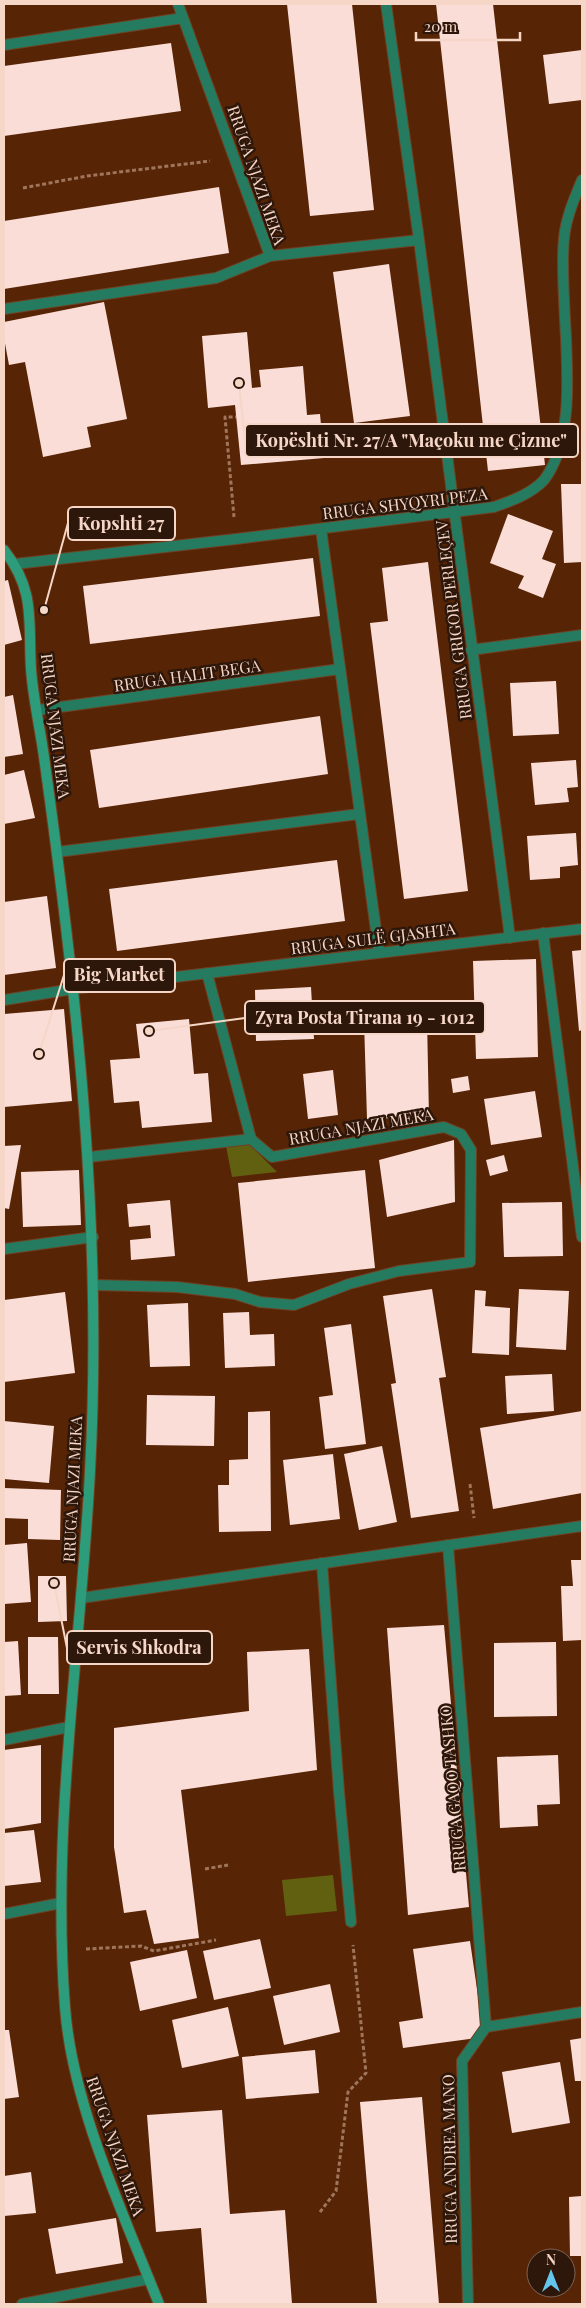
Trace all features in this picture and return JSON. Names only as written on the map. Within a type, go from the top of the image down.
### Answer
[{"type":"main road","name":"RRUGA NJAZI MEKA","points":[[4,550],[15,564],[26,590],[32,620],[31,671],[57,852],[73,989],[89,1157],[93,1237],[94,1285],[90,1469],[69,1727],[61,1903],[65,2012],[78,2089],[158,2304]]},
{"type":"street","name":"RRUGA NJAZI MEKA","points":[[4,309],[216,278],[270,256],[236,158],[178,4]]},
{"type":"street","name":"RRUGA GRIGOR PERLEÇEV","points":[[386,4],[455,511],[471,650],[510,938]]},
{"type":"street","points":[[4,45],[183,18]]},
{"type":"street","name":"RRUGA SHYQYRI PEZA","points":[[15,564],[236,540],[494,507],[519,498],[544,481],[560,455],[569,424],[571,386],[564,294],[564,238],[572,203],[582,180]]},
{"type":"street","points":[[270,256],[419,240]]},
{"type":"street","points":[[321,528],[379,952]]},
{"type":"street","points":[[471,650],[582,635]]},
{"type":"street","name":"RRUGA HALIT BEGA","points":[[38,710],[340,669]]},
{"type":"street","points":[[57,852],[359,814]]},
{"type":"street","name":"RRUGA SULË GJASHTA","points":[[4,1000],[73,989],[582,929]]},
{"type":"street","points":[[543,933],[582,1237]]},
{"type":"street","points":[[89,1157],[251,1139],[207,973]]},
{"type":"street","name":"RRUGA NJAZI MEKA","points":[[94,1285],[177,1287],[234,1294],[260,1302],[294,1305],[349,1284],[398,1271],[470,1262],[471,1150],[461,1134],[444,1127],[272,1157],[251,1139]]},
{"type":"street","points":[[4,1249],[93,1237]]},
{"type":"street","points":[[80,1598],[582,1526]]},
{"type":"street","name":"RRUGA GAQO TASHKO","points":[[448,1545],[486,2027]]},
{"type":"street","points":[[322,1563],[351,1922]]},
{"type":"street","points":[[4,1740],[69,1727]]},
{"type":"street","points":[[4,1914],[61,1903]]},
{"type":"street","points":[[486,2027],[582,2012]]},
{"type":"street","name":"RRUGA ANDREA MANO","points":[[468,2304],[462,2061],[486,2027]]},
{"type":"street","points":[[22,2304],[149,2279]]},
{"type":"path","points":[[23,188],[87,176],[236,158]]},
{"type":"path","points":[[236,417],[225,417],[236,540]]},
{"type":"path","points":[[470,1484],[474,1524]]},
{"type":"path","points":[[206,1869],[228,1865]]},
{"type":"path","points":[[320,2212],[336,2191],[348,2092],[366,2073],[351,1922]]},
{"type":"path","points":[[62,1951],[141,1946],[154,1951],[216,1940]]},
{"type":"shaded area","points":[[248,1143],[277,1172],[232,1177],[226,1146]]},
{"type":"shaded area","points":[[333,1875],[337,1911],[286,1916],[282,1880]]},
{"type":"building","points":[[287,4],[352,4],[374,210],[310,216]]},
{"type":"building","points":[[436,4],[493,4],[545,465],[488,471]]},
{"type":"building","points":[[171,43],[181,111],[4,136],[4,66]]},
{"type":"building","points":[[582,50],[582,100],[549,104],[543,55]]},
{"type":"building","points":[[219,187],[229,253],[4,289],[4,221]]},
{"type":"building","points":[[389,264],[410,416],[354,423],[333,272]]},
{"type":"building","points":[[104,302],[127,419],[87,427],[91,447],[43,457],[25,362],[9,365],[4,338],[4,322]]},
{"type":"building","points":[[247,332],[252,388],[261,387],[259,370],[303,366],[307,415],[320,414],[324,458],[241,465],[235,405],[208,408],[202,336]]},
{"type":"building","points":[[561,484],[582,484],[582,562],[564,563]]},
{"type":"building","points":[[508,514],[553,531],[542,559],[556,564],[543,598],[518,588],[524,576],[490,563]]},
{"type":"building","points":[[313,558],[320,616],[90,644],[83,586]]},
{"type":"building","points":[[428,562],[468,891],[404,899],[370,623],[388,621],[382,568]]},
{"type":"building","points":[[8,580],[22,640],[4,645],[4,581]]},
{"type":"building","points":[[556,681],[559,734],[513,736],[510,683]]},
{"type":"building","points":[[13,695],[23,754],[4,757],[4,697]]},
{"type":"building","points":[[320,716],[328,774],[99,808],[90,750]]},
{"type":"building","points":[[576,760],[578,787],[567,788],[569,802],[535,805],[531,763]]},
{"type":"building","points":[[24,770],[35,818],[4,824],[4,775]]},
{"type":"building","points":[[576,833],[578,865],[560,867],[560,878],[530,880],[527,836]]},
{"type":"building","points":[[337,860],[345,921],[117,951],[109,889]]},
{"type":"building","points":[[47,896],[56,968],[4,975],[4,902]]},
{"type":"building","points":[[582,950],[582,1030],[579,1031],[572,951]]},
{"type":"building","points":[[536,959],[538,1057],[476,1059],[473,961]]},
{"type":"building","points":[[311,987],[314,1039],[256,1041],[255,990]]},
{"type":"building","points":[[64,1009],[72,1101],[4,1107],[4,1014]]},
{"type":"building","points":[[189,1019],[194,1074],[208,1073],[212,1122],[142,1128],[139,1101],[114,1103],[110,1060],[140,1058],[136,1024]]},
{"type":"building","points":[[427,1019],[429,1117],[367,1119],[364,1021]]},
{"type":"building","points":[[333,1070],[338,1115],[308,1119],[303,1074]]},
{"type":"building","points":[[468,1076],[470,1090],[453,1093],[451,1079]]},
{"type":"building","points":[[535,1091],[542,1137],[491,1145],[484,1099]]},
{"type":"building","points":[[454,1140],[455,1202],[387,1217],[379,1160]]},
{"type":"building","points":[[21,1145],[9,1209],[4,1208],[4,1146]]},
{"type":"building","points":[[504,1155],[508,1171],[490,1176],[486,1160]]},
{"type":"building","points":[[79,1170],[81,1225],[23,1227],[21,1172]]},
{"type":"building","points":[[365,1170],[375,1268],[248,1282],[238,1183]]},
{"type":"building","points":[[170,1200],[175,1256],[131,1260],[130,1240],[151,1238],[150,1225],[129,1227],[127,1204]]},
{"type":"building","points":[[562,1202],[563,1256],[504,1257],[502,1203]]},
{"type":"building","points":[[432,1289],[446,1377],[439,1378],[459,1511],[411,1518],[391,1384],[396,1383],[383,1296]]},
{"type":"building","points":[[519,1289],[569,1291],[566,1350],[516,1347]]},
{"type":"building","points":[[475,1290],[486,1291],[485,1306],[510,1308],[509,1355],[472,1353]]},
{"type":"building","points":[[65,1292],[75,1373],[4,1382],[4,1300]]},
{"type":"building","points":[[188,1303],[190,1366],[150,1367],[147,1305]]},
{"type":"building","points":[[249,1312],[250,1335],[274,1334],[275,1366],[225,1368],[223,1313]]},
{"type":"building","points":[[351,1324],[366,1444],[325,1449],[319,1397],[333,1395],[324,1328]]},
{"type":"building","points":[[552,1374],[554,1411],[507,1414],[505,1376]]},
{"type":"building","points":[[147,1395],[215,1396],[214,1446],[146,1445]]},
{"type":"building","points":[[270,1411],[271,1531],[219,1532],[218,1485],[229,1485],[229,1460],[248,1459],[248,1412]]},
{"type":"building","points":[[582,1411],[582,1493],[493,1509],[480,1428]]},
{"type":"building","points":[[4,1421],[54,1426],[49,1483],[4,1479]]},
{"type":"building","points":[[382,1446],[397,1522],[359,1530],[344,1454]]},
{"type":"building","points":[[333,1454],[340,1519],[290,1525],[283,1460]]},
{"type":"building","points":[[4,1488],[61,1490],[60,1540],[28,1539],[28,1519],[4,1518]]},
{"type":"building","points":[[27,1543],[31,1602],[4,1604],[4,1545]]},
{"type":"building","points":[[571,1560],[582,1560],[582,1640],[563,1641],[561,1586],[573,1586]]},
{"type":"building","points":[[38,1576],[66,1576],[67,1621],[38,1622]]},
{"type":"building","points":[[444,1625],[469,1907],[408,1915],[387,1628]]},
{"type":"building","points":[[28,1637],[58,1637],[59,1694],[28,1694]]},
{"type":"building","points":[[18,1641],[21,1695],[4,1696],[4,1642]]},
{"type":"building","points":[[556,1642],[557,1716],[494,1717],[494,1643]]},
{"type":"building","points":[[309,1649],[317,1770],[181,1790],[199,1938],[154,1944],[146,1910],[124,1913],[114,1847],[114,1728],[249,1711],[247,1652]]},
{"type":"building","points":[[41,1745],[41,1823],[4,1829],[4,1750]]},
{"type":"building","points":[[558,1755],[560,1804],[537,1805],[538,1826],[500,1828],[497,1757]]},
{"type":"building","points":[[34,1830],[41,1882],[4,1886],[4,1833]]},
{"type":"building","points":[[260,1939],[271,1988],[214,2000],[203,1951]]},
{"type":"building","points":[[470,1941],[484,2037],[403,2048],[399,2022],[423,2018],[413,1949]]},
{"type":"building","points":[[187,1950],[197,1998],[140,2011],[130,1962]]},
{"type":"building","points":[[330,1984],[340,2032],[284,2045],[273,1996]]},
{"type":"building","points":[[228,2007],[239,2056],[182,2068],[172,2020]]},
{"type":"building","points":[[4,2030],[9,2030],[19,2097],[4,2099]]},
{"type":"building","points":[[582,2038],[582,2081],[575,2081],[570,2040]]},
{"type":"building","points":[[315,2050],[319,2093],[246,2099],[242,2057]]},
{"type":"building","points":[[560,2062],[570,2123],[512,2133],[502,2072]]},
{"type":"building","points":[[422,2097],[439,2304],[377,2304],[360,2102]]},
{"type":"building","points":[[222,2110],[230,2214],[285,2210],[292,2304],[207,2304],[201,2228],[156,2232],[147,2115]]},
{"type":"building","points":[[31,2172],[36,2213],[4,2216],[4,2176]]},
{"type":"building","points":[[582,2196],[582,2256],[576,2256],[576,2248],[570,2248],[569,2197]]},
{"type":"building","points":[[116,2218],[123,2263],[56,2274],[48,2229]]},
{"type":"place","name":"Kopështi Nr. 27/A \"Maçoku me Çizme\"","points":[[239,383]]},
{"type":"place","name":"Kopshti 27","points":[[44,610]]},
{"type":"place","name":"Zyra Posta Tirana 19 - 1012","points":[[149,1031]]},
{"type":"place","name":"Big Market","points":[[39,1054]]},
{"type":"place","name":"Servis Shkodra","points":[[54,1583]]}]
